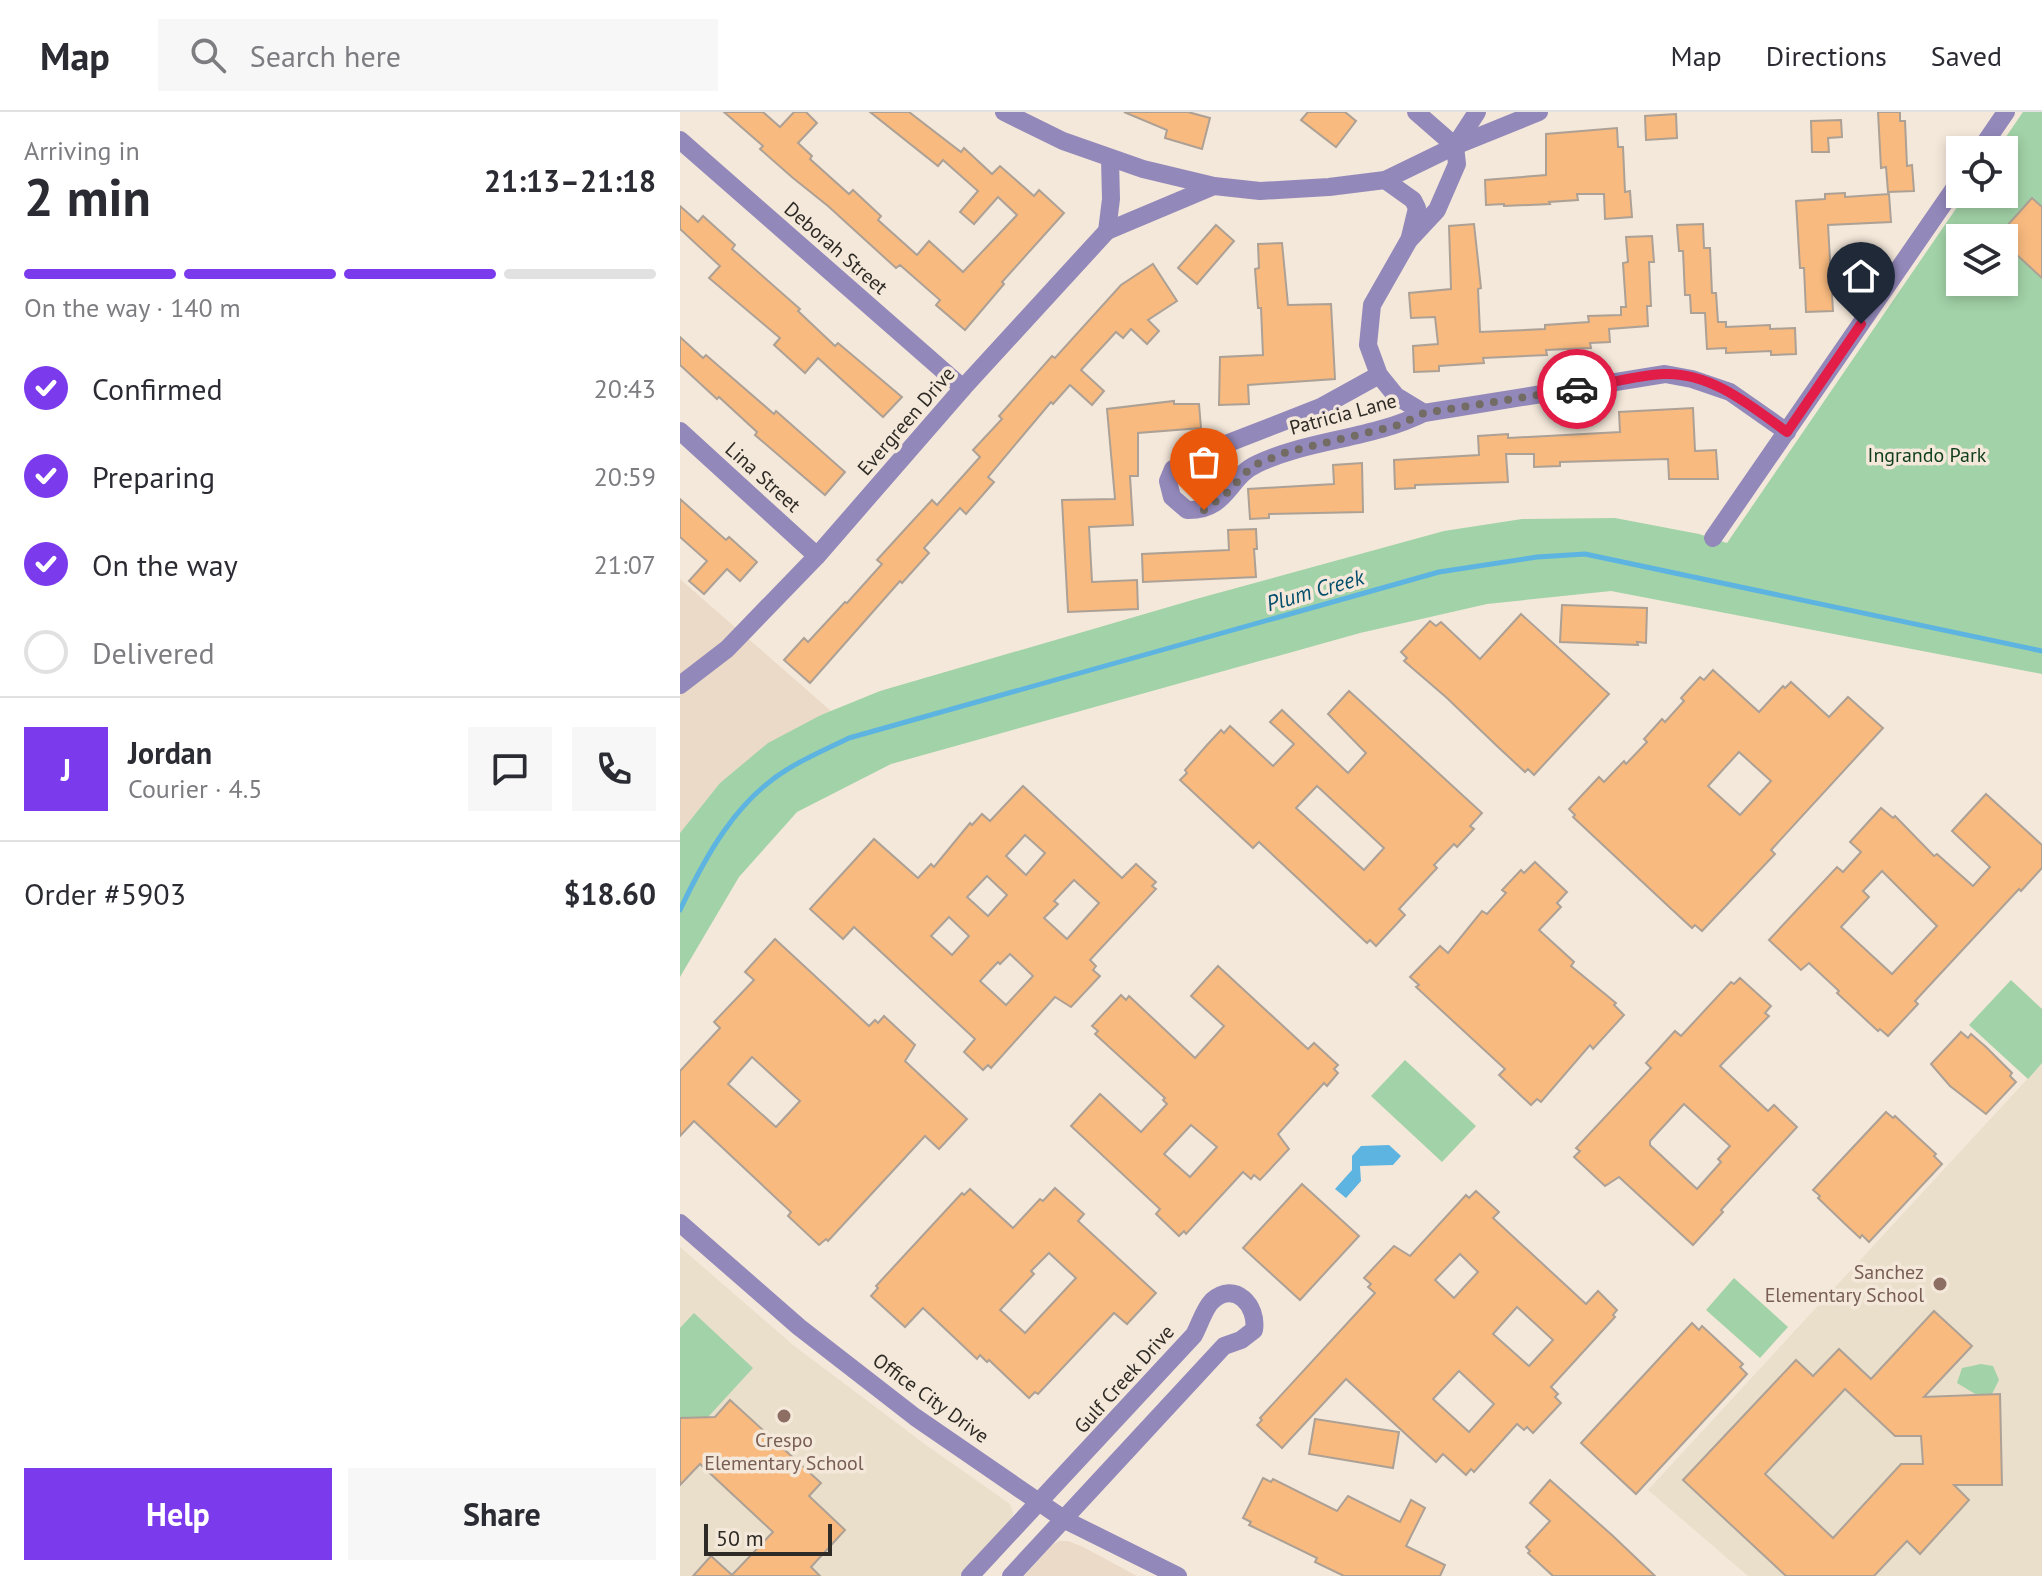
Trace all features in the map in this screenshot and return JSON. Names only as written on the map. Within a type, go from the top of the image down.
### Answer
[{"type":"street","points":[[1004,112],[1063,141],[1110,159],[1214,186],[1260,191],[1385,180],[1455,146],[1539,112]]},
{"type":"street","points":[[1416,112],[1455,146]]},
{"type":"street","points":[[1424,413],[1396,396],[1379,375],[1368,345],[1372,305],[1409,240],[1437,210],[1457,164],[1455,146],[1477,112]]},
{"type":"street","points":[[1990,136],[2006,112]]},
{"type":"street","name":"Deborah Street","points":[[680,140],[963,388]]},
{"type":"street","points":[[1110,159],[1111,199],[1107,231],[1214,186]]},
{"type":"street","points":[[1385,180],[1413,200],[1417,208],[1409,240]]},
{"type":"street","points":[[1713,538],[1946,200]]},
{"type":"street","name":"Evergreen Drive","points":[[680,685],[727,649],[817,556],[963,388],[1107,231]]},
{"type":"street","name":"Patricia Lane","points":[[1379,375],[1321,407],[1195,456],[1173,469],[1168,481],[1172,497],[1187,510],[1204,510],[1226,494],[1252,466],[1287,452],[1399,425],[1424,413],[1665,374],[1730,392],[1787,432]]},
{"type":"street","name":"Lina Street","points":[[680,431],[817,556]]},
{"type":"street","name":"Office City Drive","points":[[680,1223],[799,1327],[915,1417],[1065,1520],[1178,1576]]},
{"type":"street","name":"Gulf Creek Drive","points":[[970,1576],[1194,1335],[1213,1300],[1225,1293],[1238,1294],[1247,1301],[1255,1319],[1254,1330],[1241,1340],[1224,1346],[1011,1576]]},
{"type":"shaded area","points":[[680,579],[831,711],[720,783],[680,833]]},
{"type":"shaded area","name":"Sanchez Elementary School","points":[[2042,1063],[2042,1576],[1748,1576],[1648,1490]]},
{"type":"shaded area","name":"Crespo Elementary School","points":[[680,1247],[793,1345],[1010,1504],[1013,1513],[1011,1520],[960,1576],[680,1576]]},
{"type":"shaded area","points":[[1059,1541],[1083,1547],[1137,1576],[1024,1576]]},
{"type":"green space","name":"Ingrando Park","points":[[2023,112],[2042,112],[2042,674],[1611,591],[1487,604],[1360,633],[891,764],[797,812],[739,877],[680,977],[680,833],[720,783],[768,743],[821,715],[880,691],[1444,531],[1522,519],[1615,518],[1699,534],[1727,543],[1956,208],[2018,208],[2018,136],[2007,136]]},
{"type":"green space","points":[[2011,980],[2042,1009],[2042,1063],[2028,1079],[1969,1025]]},
{"type":"green space","points":[[1405,1060],[1476,1126],[1442,1162],[1371,1096]]},
{"type":"green space","points":[[1734,1278],[1788,1327],[1760,1358],[1706,1310]]},
{"type":"green space","points":[[694,1313],[753,1368],[708,1417],[680,1418],[680,1328]]},
{"type":"green space","points":[[1981,1364],[1993,1366],[1999,1380],[1992,1394],[1977,1395],[1957,1383],[1962,1368]]},
{"type":"water","points":[[1389,1145],[1401,1156],[1393,1165],[1360,1166],[1361,1181],[1346,1198],[1335,1189],[1352,1170],[1352,1156],[1361,1146]]},
{"type":"building","points":[[724,112],[763,112],[780,127],[794,112],[806,112],[817,123],[798,143],[812,156],[810,159],[849,194],[853,190],[881,216],[878,220],[917,255],[929,241],[963,272],[1017,215],[998,197],[974,224],[960,212],[978,191],[943,160],[938,166],[870,112],[909,112],[961,152],[964,148],[992,174],[1000,166],[1034,196],[1039,190],[1064,213],[1002,282],[1004,284],[965,330],[936,305],[940,300],[900,265],[896,268],[760,149],[763,146]]},
{"type":"building","points":[[1124,112],[1188,112],[1210,118],[1202,149],[1165,138],[1167,130]]},
{"type":"building","points":[[1308,112],[1345,112],[1356,121],[1336,147],[1301,120]]},
{"type":"building","points":[[1878,112],[1900,112],[1900,121],[1905,121],[1907,166],[1912,165],[1914,191],[1888,192],[1886,167],[1881,168]]},
{"type":"building","points":[[1676,114],[1677,138],[1646,140],[1645,116]]},
{"type":"building","points":[[1841,120],[1842,137],[1828,138],[1829,152],[1812,152],[1811,121]]},
{"type":"building","points":[[1617,128],[1618,147],[1623,147],[1625,192],[1630,191],[1632,217],[1605,219],[1604,194],[1577,194],[1578,200],[1550,204],[1486,205],[1485,180],[1546,175],[1546,134]]},
{"type":"building","points":[[1845,193],[1845,197],[1889,194],[1891,222],[1828,225],[1833,311],[1806,312],[1796,201],[1825,199],[1825,194]]},
{"type":"building","points":[[2032,198],[2042,207],[2042,278],[2018,256],[2018,224],[2009,224]]},
{"type":"building","points":[[680,206],[698,222],[703,216],[735,245],[732,249],[800,309],[798,311],[835,346],[838,343],[902,397],[883,417],[818,358],[805,373],[774,345],[780,338],[709,278],[720,266],[680,229]]},
{"type":"building","points":[[1474,224],[1481,288],[1478,289],[1480,332],[1545,329],[1545,325],[1589,322],[1588,316],[1621,315],[1621,307],[1626,307],[1623,263],[1628,262],[1626,237],[1652,236],[1654,262],[1649,262],[1651,306],[1647,306],[1648,326],[1609,329],[1610,342],[1590,343],[1591,348],[1546,350],[1547,355],[1483,358],[1484,363],[1439,366],[1439,371],[1414,372],[1413,346],[1438,344],[1435,317],[1411,318],[1409,293],[1451,289],[1449,226]]},
{"type":"building","points":[[1703,224],[1704,248],[1710,248],[1712,293],[1716,293],[1718,322],[1726,322],[1726,327],[1770,325],[1770,329],[1795,328],[1796,354],[1771,355],[1771,351],[1726,353],[1726,348],[1707,349],[1705,313],[1691,313],[1690,295],[1685,295],[1683,251],[1679,251],[1677,225]]},
{"type":"building","points":[[1216,225],[1234,241],[1197,284],[1178,268]]},
{"type":"building","points":[[1282,243],[1288,305],[1331,304],[1335,379],[1248,385],[1249,404],[1219,405],[1220,357],[1263,355],[1255,269],[1259,268],[1258,244]]},
{"type":"building","points":[[1153,264],[1177,301],[1148,320],[1159,331],[1147,344],[1131,329],[1123,338],[1116,332],[1081,370],[1104,391],[1092,405],[1070,385],[1053,404],[1051,402],[988,477],[994,482],[966,514],[960,508],[924,548],[929,553],[902,583],[900,581],[810,683],[784,660],[804,638],[808,642],[847,603],[882,564],[877,560],[932,500],[937,505],[980,457],[973,450],[1052,356],[1055,358],[1121,285]]},
{"type":"building","points":[[680,337],[703,358],[706,355],[774,414],[776,411],[845,472],[825,495],[680,365]]},
{"type":"building","points":[[1174,401],[1174,404],[1199,404],[1201,428],[1138,433],[1138,476],[1130,476],[1133,525],[1089,527],[1092,582],[1137,580],[1138,609],[1068,612],[1062,500],[1115,499],[1107,409]]},
{"type":"building","points":[[1693,408],[1695,451],[1716,450],[1718,479],[1669,479],[1668,459],[1560,462],[1560,466],[1534,467],[1534,454],[1506,454],[1508,482],[1415,485],[1415,488],[1395,489],[1394,460],[1479,455],[1478,436],[1508,434],[1508,438],[1620,432],[1619,412]]},
{"type":"building","points":[[1362,463],[1363,512],[1269,514],[1269,518],[1250,519],[1248,489],[1334,484],[1333,465]]},
{"type":"building","points":[[680,499],[726,540],[729,537],[757,562],[740,581],[727,569],[704,594],[689,581],[707,561],[680,537]]},
{"type":"building","points":[[1256,529],[1256,577],[1143,582],[1142,554],[1229,550],[1228,530]]},
{"type":"building","points":[[1562,605],[1647,608],[1646,643],[1560,642]]},
{"type":"building","points":[[1521,614],[1609,694],[1534,775],[1528,769],[1525,772],[1404,661],[1407,658],[1401,652],[1430,621],[1436,626],[1441,622],[1480,659]]},
{"type":"building","points":[[1713,670],[1759,712],[1783,686],[1785,688],[1791,682],[1829,717],[1848,697],[1883,728],[1771,850],[1775,854],[1702,931],[1695,925],[1692,928],[1573,817],[1575,815],[1569,809],[1599,777],[1604,782],[1624,761],[1626,764],[1647,742],[1644,739],[1662,719],[1665,722],[1684,701],[1681,698],[1700,677],[1704,680]],"holes":[[[1739,752],[1771,781],[1740,815],[1708,786]]]},
{"type":"building","points":[[1349,691],[1482,813],[1470,826],[1474,829],[1434,865],[1437,868],[1399,909],[1405,915],[1376,946],[1370,940],[1367,943],[1259,842],[1253,848],[1180,780],[1207,745],[1221,730],[1224,733],[1230,726],[1273,766],[1294,744],[1270,722],[1282,710],[1348,773],[1366,753],[1328,714]],"holes":[[[1317,786],[1384,848],[1364,870],[1296,808]]]},
{"type":"building","points":[[1023,786],[1122,878],[1136,864],[1156,882],[1152,886],[1156,889],[1090,960],[1096,966],[1093,970],[1100,976],[1071,1007],[1055,997],[991,1068],[988,1065],[983,1070],[964,1052],[975,1039],[854,927],[843,939],[810,909],[874,839],[918,878],[931,864],[934,867],[970,823],[972,825],[982,814],[990,821]],"holes":[[[1025,835],[1045,853],[1026,875],[1006,856]],[[987,876],[1007,895],[988,916],[967,897]],[[1074,880],[1099,903],[1067,939],[1044,918],[1058,904],[1054,901]],[[949,917],[969,936],[952,955],[931,936]],[[1010,954],[1033,976],[1006,1005],[980,981],[998,962],[1000,964]]]},
{"type":"building","points":[[1986,794],[2042,845],[2042,868],[1915,1001],[1918,1004],[1888,1036],[1880,1029],[1878,1031],[1809,963],[1801,970],[1769,940],[1837,867],[1843,872],[1861,852],[1850,842],[1881,808],[1893,818],[1895,816],[1934,856],[1937,854],[1973,886],[1990,867],[1952,831]],"holes":[[[1882,871],[1937,926],[1892,974],[1841,927],[1869,897],[1863,891]]]},
{"type":"building","points":[[1535,862],[1567,892],[1557,903],[1561,907],[1539,930],[1574,962],[1571,966],[1616,1003],[1614,1005],[1624,1015],[1593,1049],[1590,1045],[1541,1102],[1537,1099],[1531,1105],[1499,1075],[1505,1069],[1416,987],[1419,985],[1410,977],[1440,946],[1448,953],[1482,911],[1487,914],[1506,893],[1502,890],[1521,870],[1524,873]]},
{"type":"building","points":[[775,939],[869,1026],[875,1020],[878,1023],[884,1016],[915,1045],[905,1061],[967,1119],[939,1149],[925,1136],[828,1241],[826,1239],[819,1245],[788,1216],[791,1212],[694,1121],[680,1136],[680,1071],[720,1028],[714,1022],[754,980],[745,972]],"holes":[[[752,1057],[800,1101],[776,1127],[728,1084]]]},
{"type":"building","points":[[1218,966],[1308,1049],[1314,1043],[1338,1065],[1334,1069],[1338,1073],[1327,1086],[1324,1083],[1278,1134],[1289,1149],[1260,1180],[1254,1175],[1251,1179],[1243,1172],[1186,1234],[1184,1231],[1179,1236],[1156,1214],[1160,1209],[1071,1126],[1100,1094],[1141,1132],[1167,1104],[1163,1100],[1165,1098],[1095,1034],[1098,1031],[1092,1026],[1121,995],[1126,1000],[1129,996],[1195,1058],[1224,1026],[1191,996]],"holes":[[[1191,1125],[1217,1147],[1190,1177],[1164,1154]]]},
{"type":"building","points":[[1740,978],[1771,1006],[1765,1013],[1769,1016],[1720,1066],[1768,1111],[1774,1105],[1797,1127],[1693,1245],[1619,1177],[1605,1186],[1574,1157],[1580,1151],[1576,1148],[1651,1068],[1646,1063],[1675,1031],[1681,1036],[1731,982],[1734,984]],"holes":[[[1684,1104],[1730,1146],[1718,1159],[1721,1162],[1697,1189],[1650,1145],[1650,1141]]]},
{"type":"building","points":[[1961,1032],[1968,1038],[1971,1034],[1986,1047],[2012,1073],[2010,1076],[2016,1082],[1986,1114],[1950,1086],[1931,1064]]},
{"type":"building","points":[[1886,1112],[1893,1118],[1895,1116],[1936,1154],[1934,1156],[1942,1164],[1869,1242],[1862,1235],[1860,1238],[1813,1190]]},
{"type":"building","points":[[1302,1184],[1359,1236],[1300,1300],[1243,1248]]},
{"type":"building","points":[[1055,1188],[1084,1214],[1078,1221],[1156,1293],[1127,1324],[1114,1313],[1038,1394],[1035,1392],[1029,1398],[989,1360],[987,1362],[980,1355],[977,1359],[923,1308],[905,1327],[871,1296],[878,1288],[876,1286],[962,1193],[964,1195],[970,1189],[1013,1228],[1040,1199],[1043,1201]],"holes":[[[1049,1253],[1076,1278],[1025,1333],[1000,1310]]]},
{"type":"building","points":[[1476,1191],[1499,1212],[1493,1218],[1586,1304],[1598,1291],[1617,1310],[1613,1315],[1615,1317],[1551,1387],[1561,1403],[1533,1433],[1517,1424],[1474,1472],[1471,1469],[1466,1475],[1443,1454],[1436,1462],[1346,1379],[1282,1448],[1257,1425],[1262,1420],[1260,1418],[1375,1293],[1364,1278],[1394,1246],[1410,1256],[1466,1195],[1469,1198]],"holes":[[[1460,1254],[1478,1272],[1454,1298],[1435,1280]],[[1517,1307],[1553,1340],[1529,1366],[1493,1334]],[[1459,1371],[1494,1404],[1469,1432],[1433,1399]]]},
{"type":"building","points":[[1934,1311],[1972,1346],[1924,1397],[2000,1394],[2002,1485],[1954,1485],[1969,1500],[1920,1554],[1907,1541],[1874,1576],[1786,1576],[1683,1480],[1796,1360],[1813,1376],[1839,1349],[1871,1379]],"holes":[[[1845,1389],[1895,1436],[1921,1436],[1923,1464],[1901,1464],[1833,1538],[1765,1474]]]},
{"type":"building","points":[[1692,1323],[1699,1330],[1702,1326],[1743,1364],[1740,1367],[1747,1374],[1636,1494],[1581,1443]]},
{"type":"building","points":[[730,1400],[821,1483],[809,1496],[845,1530],[811,1567],[820,1576],[693,1576],[711,1556],[732,1575],[773,1532],[700,1464],[680,1485],[680,1418],[715,1417]]},
{"type":"building","points":[[1315,1419],[1399,1432],[1393,1468],[1309,1454]]},
{"type":"building","points":[[1263,1478],[1271,1482],[1273,1479],[1337,1511],[1348,1496],[1400,1522],[1411,1500],[1425,1508],[1406,1546],[1445,1565],[1440,1576],[1344,1576],[1315,1562],[1317,1558],[1249,1525],[1251,1522],[1243,1518]]},
{"type":"building","points":[[1550,1480],[1655,1576],[1553,1576],[1528,1553],[1530,1551],[1526,1547],[1550,1521],[1530,1503]]},
{"type":"waterway","name":"Plum Creek","points":[[680,910],[711,850],[753,797],[788,769],[849,738],[1439,572],[1537,557],[1585,554],[2042,651]]},
{"type":"way so far","points":[[1204,510],[1226,494],[1252,466],[1287,452],[1399,425],[1424,413],[1577,389]]},
{"type":"place","name":"Sanchez Elementary School","points":[[1940,1284]]},
{"type":"place","name":"Crespo Elementary School","points":[[784,1416]]},
{"type":"route","points":[[1577,389],[1665,374],[1692,379],[1730,392],[1787,432],[1861,324]]}]
